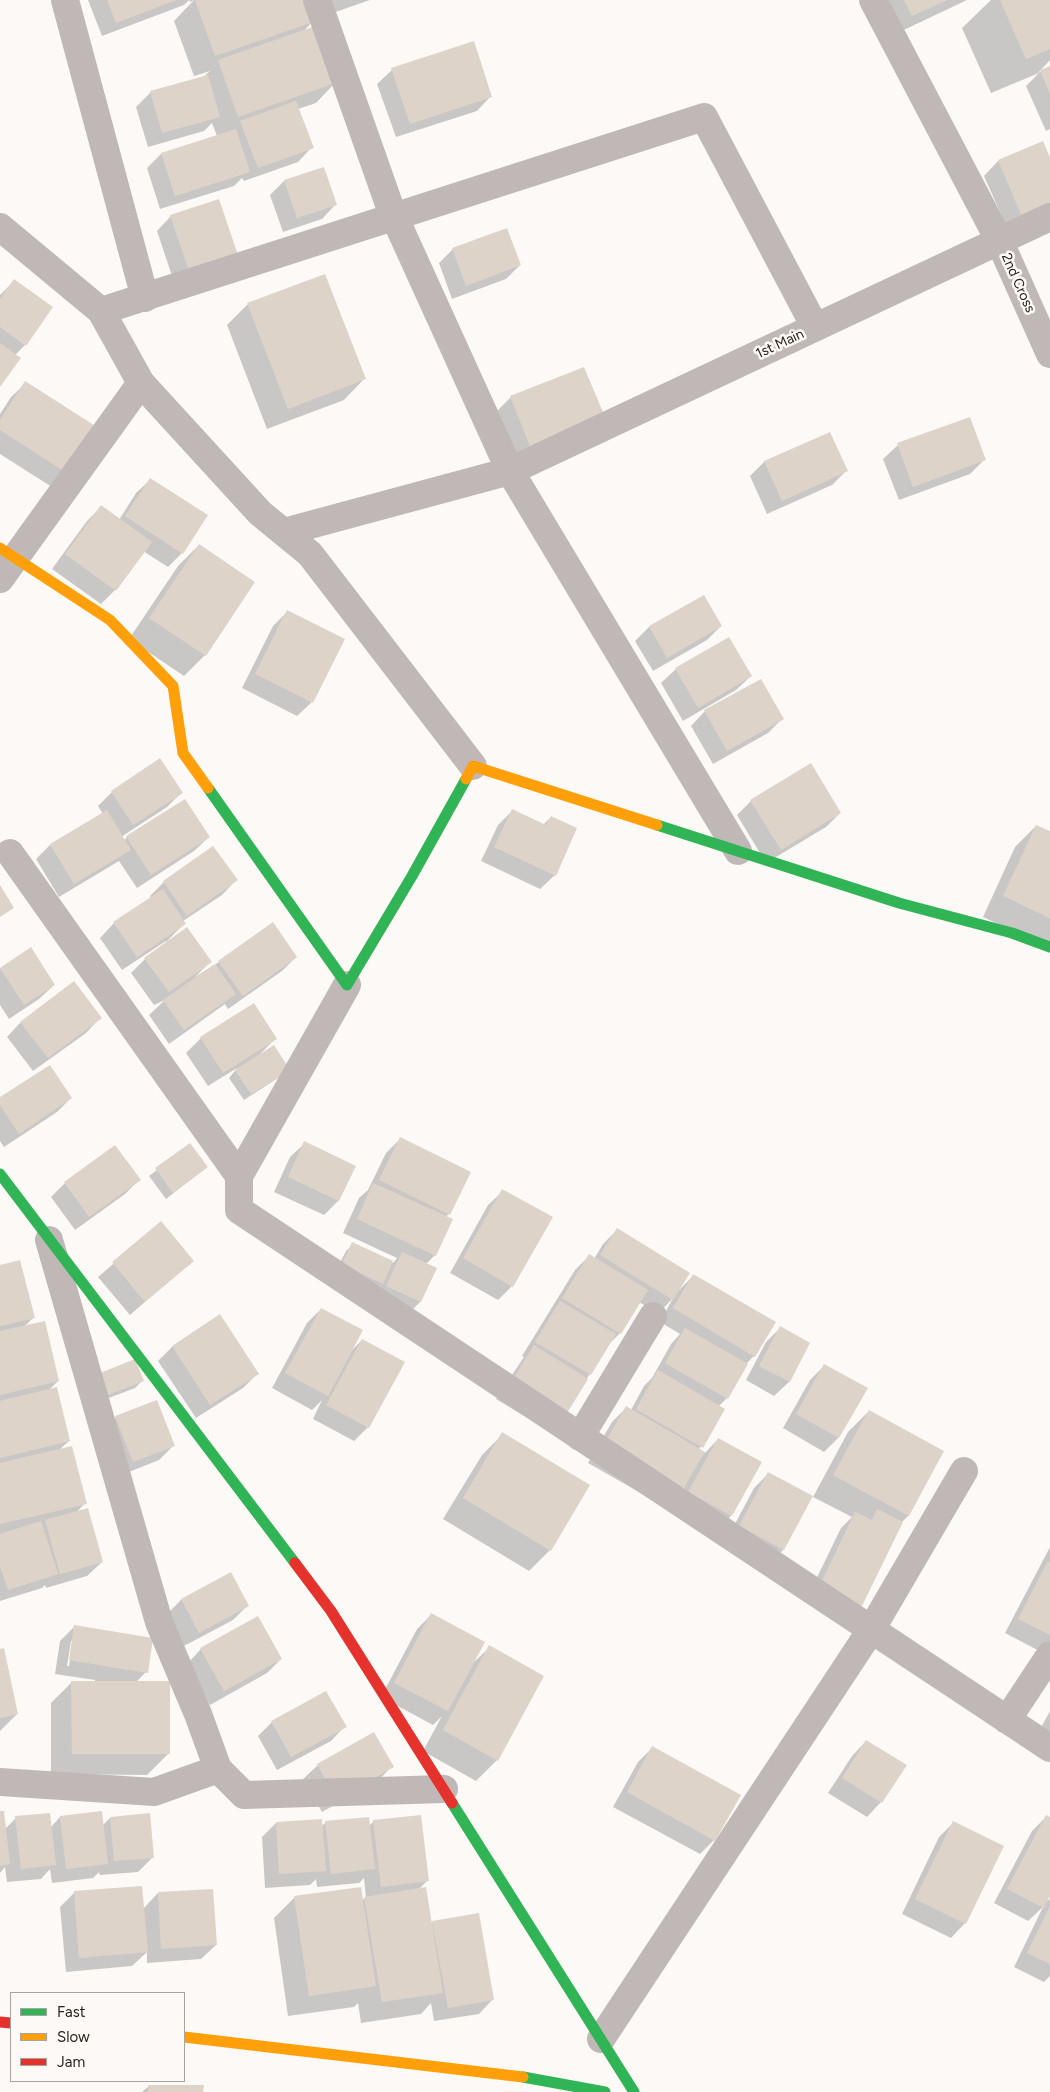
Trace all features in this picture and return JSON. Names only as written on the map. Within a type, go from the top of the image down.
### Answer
[{"type":"street","points":[[65,0],[145,298]]},
{"type":"street","points":[[317,0],[396,218],[510,471],[738,851]]},
{"type":"street","name":"2nd Cross","points":[[873,0],[999,240],[1050,354]]},
{"type":"street","points":[[102,311],[396,218],[704,117],[815,327]]},
{"type":"street","name":"1st Main","points":[[284,532],[510,471],[1050,217]]},
{"type":"street","points":[[0,227],[102,311],[141,383],[260,513],[310,554],[473,766],[898,903],[1012,933],[1050,947]]},
{"type":"street","points":[[141,383],[5,562],[110,620],[173,686],[183,753],[347,984]]},
{"type":"street","points":[[473,766],[412,876],[347,984],[239,1176],[239,1210],[1050,1748]]},
{"type":"street","points":[[10,853],[239,1176]]},
{"type":"street","points":[[0,1174],[331,1612],[634,2092]]},
{"type":"street","points":[[49,1239],[159,1622],[198,1714],[218,1769],[244,1795],[444,1790]]},
{"type":"street","points":[[580,1437],[653,1316]]},
{"type":"street","points":[[601,2039],[871,1630],[964,1471]]},
{"type":"street","points":[[1007,1720],[1050,1655]]},
{"type":"street","points":[[0,1782],[154,1792],[218,1769]]},
{"type":"street","points":[[185,2037],[514,2074],[606,2092]]},
{"type":"building","points":[[107,0],[176,0],[116,23]]},
{"type":"building","points":[[195,0],[308,0],[316,21],[215,56]]},
{"type":"building","points":[[904,0],[947,0],[912,16]]},
{"type":"building","points":[[1000,0],[1050,0],[1050,49],[1026,59]]},
{"type":"building","points":[[318,25],[338,82],[238,117],[218,60]]},
{"type":"building","points":[[474,41],[492,97],[410,124],[391,68]]},
{"type":"building","points":[[1050,66],[1050,94],[1040,70]]},
{"type":"building","points":[[208,75],[220,117],[162,133],[150,91]]},
{"type":"building","points":[[296,101],[314,148],[258,168],[240,121]]},
{"type":"building","points":[[236,129],[250,172],[175,196],[161,153]]},
{"type":"building","points":[[1043,141],[1050,158],[1050,205],[1022,217],[998,160]]},
{"type":"building","points":[[324,167],[337,205],[297,218],[284,180]]},
{"type":"building","points":[[219,199],[238,255],[189,271],[170,215]]},
{"type":"building","points":[[507,228],[521,265],[466,286],[452,248]]},
{"type":"building","points":[[325,274],[366,379],[288,409],[247,303]]},
{"type":"building","points":[[14,279],[53,307],[26,346],[0,327],[0,299]]},
{"type":"building","points":[[0,343],[21,358],[0,387]]},
{"type":"building","points":[[584,367],[605,417],[530,446],[510,396]]},
{"type":"building","points":[[25,381],[100,429],[70,475],[0,430],[0,420]]},
{"type":"building","points":[[970,417],[986,460],[913,487],[897,443]]},
{"type":"building","points":[[830,432],[848,471],[782,501],[764,461]]},
{"type":"building","points":[[150,478],[208,515],[183,554],[125,516]]},
{"type":"building","points":[[101,505],[152,542],[116,591],[65,554]]},
{"type":"building","points":[[199,544],[255,582],[206,656],[149,618]]},
{"type":"building","points":[[704,595],[722,626],[667,658],[649,626]]},
{"type":"building","points":[[287,610],[345,639],[313,703],[255,674]]},
{"type":"building","points":[[729,637],[752,676],[698,708],[675,668]]},
{"type":"building","points":[[761,679],[784,719],[727,751],[704,710]]},
{"type":"building","points":[[160,758],[183,793],[133,825],[111,791]]},
{"type":"building","points":[[811,763],[841,813],[781,850],[750,800]]},
{"type":"building","points":[[185,799],[210,837],[151,875],[126,836]]},
{"type":"building","points":[[512,809],[546,825],[551,816],[577,828],[556,876],[494,847]]},
{"type":"building","points":[[107,810],[131,850],[74,884],[50,844]]},
{"type":"building","points":[[1036,825],[1050,831],[1050,918],[1003,896]]},
{"type":"building","points":[[213,846],[238,880],[187,916],[163,881]]},
{"type":"building","points":[[0,885],[14,908],[0,917]]},
{"type":"building","points":[[163,889],[186,924],[137,957],[113,922]]},
{"type":"building","points":[[273,922],[297,957],[243,996],[218,961]]},
{"type":"building","points":[[187,927],[212,962],[169,992],[144,958]]},
{"type":"building","points":[[31,947],[55,985],[24,1005],[0,968]]},
{"type":"building","points":[[215,964],[236,994],[184,1030],[163,1000]]},
{"type":"building","points":[[74,981],[102,1018],[48,1058],[20,1022]]},
{"type":"building","points":[[254,1003],[277,1039],[223,1073],[200,1037]]},
{"type":"building","points":[[274,1045],[290,1070],[251,1094],[235,1070]]},
{"type":"building","points":[[50,1065],[72,1098],[19,1134],[0,1105],[0,1097]]},
{"type":"building","points":[[400,1137],[471,1172],[450,1215],[379,1180]]},
{"type":"building","points":[[304,1141],[356,1166],[339,1201],[288,1177]]},
{"type":"building","points":[[190,1143],[208,1167],[173,1193],[155,1168]]},
{"type":"building","points":[[115,1145],[141,1180],[89,1217],[64,1182]]},
{"type":"building","points":[[373,1183],[453,1219],[436,1256],[357,1219]]},
{"type":"building","points":[[502,1189],[553,1217],[513,1287],[463,1258]]},
{"type":"building","points":[[161,1221],[194,1261],[145,1302],[112,1262]]},
{"type":"building","points":[[617,1228],[690,1273],[673,1300],[600,1255]]},
{"type":"building","points":[[352,1242],[393,1261],[383,1284],[342,1264]]},
{"type":"building","points":[[402,1252],[437,1268],[421,1302],[386,1286]]},
{"type":"building","points":[[589,1254],[648,1290],[621,1334],[562,1298]]},
{"type":"building","points":[[20,1260],[35,1318],[0,1326],[0,1265]]},
{"type":"building","points":[[693,1274],[776,1322],[755,1357],[673,1308]]},
{"type":"building","points":[[560,1301],[616,1334],[591,1375],[535,1342]]},
{"type":"building","points":[[321,1308],[363,1330],[328,1396],[285,1373]]},
{"type":"building","points":[[220,1314],[259,1374],[210,1405],[172,1346]]},
{"type":"building","points":[[45,1321],[59,1381],[0,1395],[0,1331]]},
{"type":"building","points":[[780,1326],[810,1343],[790,1382],[759,1366]]},
{"type":"building","points":[[685,1328],[748,1364],[728,1399],[665,1363]]},
{"type":"building","points":[[362,1339],[405,1362],[369,1428],[326,1405]]},
{"type":"building","points":[[534,1345],[588,1379],[564,1418],[510,1384]]},
{"type":"building","points":[[135,1359],[144,1381],[108,1395],[100,1373]]},
{"type":"building","points":[[824,1364],[868,1388],[839,1438],[796,1414]]},
{"type":"building","points":[[658,1370],[725,1409],[703,1448],[636,1409]]},
{"type":"building","points":[[57,1387],[70,1441],[0,1458],[0,1401]]},
{"type":"building","points":[[157,1400],[175,1446],[133,1462],[115,1416]]},
{"type":"building","points":[[626,1406],[705,1452],[680,1494],[602,1448]]},
{"type":"building","points":[[869,1410],[944,1451],[909,1516],[833,1475]]},
{"type":"building","points":[[502,1432],[590,1485],[551,1551],[463,1498]]},
{"type":"building","points":[[718,1438],[762,1462],[732,1516],[688,1492]]},
{"type":"building","points":[[72,1446],[87,1504],[0,1524],[0,1463]]},
{"type":"building","points":[[768,1472],[813,1496],[784,1550],[739,1526]]},
{"type":"building","points":[[88,1508],[103,1562],[60,1574],[45,1520]]},
{"type":"building","points":[[877,1509],[903,1522],[862,1606],[820,1585],[855,1512],[872,1520]]},
{"type":"building","points":[[41,1521],[58,1574],[8,1590],[0,1566],[0,1534]]},
{"type":"building","points":[[1048,1561],[1050,1562],[1050,1635],[1018,1619]]},
{"type":"building","points":[[231,1572],[249,1606],[199,1633],[181,1599]]},
{"type":"building","points":[[431,1613],[485,1642],[448,1711],[394,1683]]},
{"type":"building","points":[[258,1616],[282,1659],[224,1691],[200,1648]]},
{"type":"building","points":[[74,1625],[153,1638],[148,1673],[69,1660]]},
{"type":"building","points":[[489,1645],[544,1676],[498,1761],[443,1730]]},
{"type":"building","points":[[4,1648],[18,1714],[0,1718],[0,1649]]},
{"type":"building","points":[[71,1681],[170,1681],[170,1754],[72,1754]]},
{"type":"building","points":[[326,1691],[347,1727],[291,1757],[271,1721]]},
{"type":"building","points":[[374,1732],[394,1767],[336,1799],[317,1764]]},
{"type":"building","points":[[866,1740],[907,1765],[882,1803],[842,1778]]},
{"type":"building","points":[[652,1746],[741,1795],[715,1841],[627,1792]]},
{"type":"building","points":[[0,1811],[4,1811],[10,1864],[0,1866]]},
{"type":"building","points":[[102,1811],[108,1864],[66,1869],[60,1816]]},
{"type":"building","points":[[50,1813],[56,1865],[21,1869],[15,1816]]},
{"type":"building","points":[[150,1813],[154,1858],[114,1861],[110,1817]]},
{"type":"building","points":[[421,1815],[429,1881],[381,1887],[373,1820]]},
{"type":"building","points":[[1046,1815],[1050,1817],[1050,1896],[1044,1908],[1007,1889]]},
{"type":"building","points":[[369,1817],[375,1869],[331,1874],[325,1821]]},
{"type":"building","points":[[322,1819],[326,1871],[279,1874],[276,1822]]},
{"type":"building","points":[[953,1821],[1004,1846],[966,1924],[915,1899]]},
{"type":"building","points":[[142,1886],[148,1952],[79,1958],[74,1891]]},
{"type":"building","points":[[361,1887],[376,1986],[309,1996],[294,1896]]},
{"type":"building","points":[[426,1887],[443,1993],[382,2002],[364,1897]]},
{"type":"building","points":[[213,1889],[217,1945],[161,1949],[158,1892]]},
{"type":"building","points":[[1050,1906],[1050,1964],[1027,1953]]},
{"type":"building","points":[[479,1913],[494,2000],[448,2008],[432,1921]]},
{"type":"building","points":[[148,2085],[204,2085],[203,2092],[148,2092]]},
{"type":"traffic: fast","points":[[208,788],[347,985],[412,876],[466,779]]},
{"type":"traffic: fast","points":[[657,825],[899,903],[1012,933],[1050,947]]},
{"type":"traffic: fast","points":[[0,1174],[295,1563]]},
{"type":"traffic: fast","points":[[452,1803],[634,2092]]},
{"type":"traffic: fast","points":[[523,2077],[605,2092]]},
{"type":"traffic: slow","points":[[0,548],[110,620],[173,686],[183,753],[208,788]]},
{"type":"traffic: slow","points":[[466,779],[473,766],[657,825]]},
{"type":"traffic: slow","points":[[185,2037],[523,2077]]},
{"type":"traffic: jam","points":[[295,1563],[331,1611],[452,1803]]},
{"type":"traffic: jam","points":[[0,2022],[10,2023]]}]
